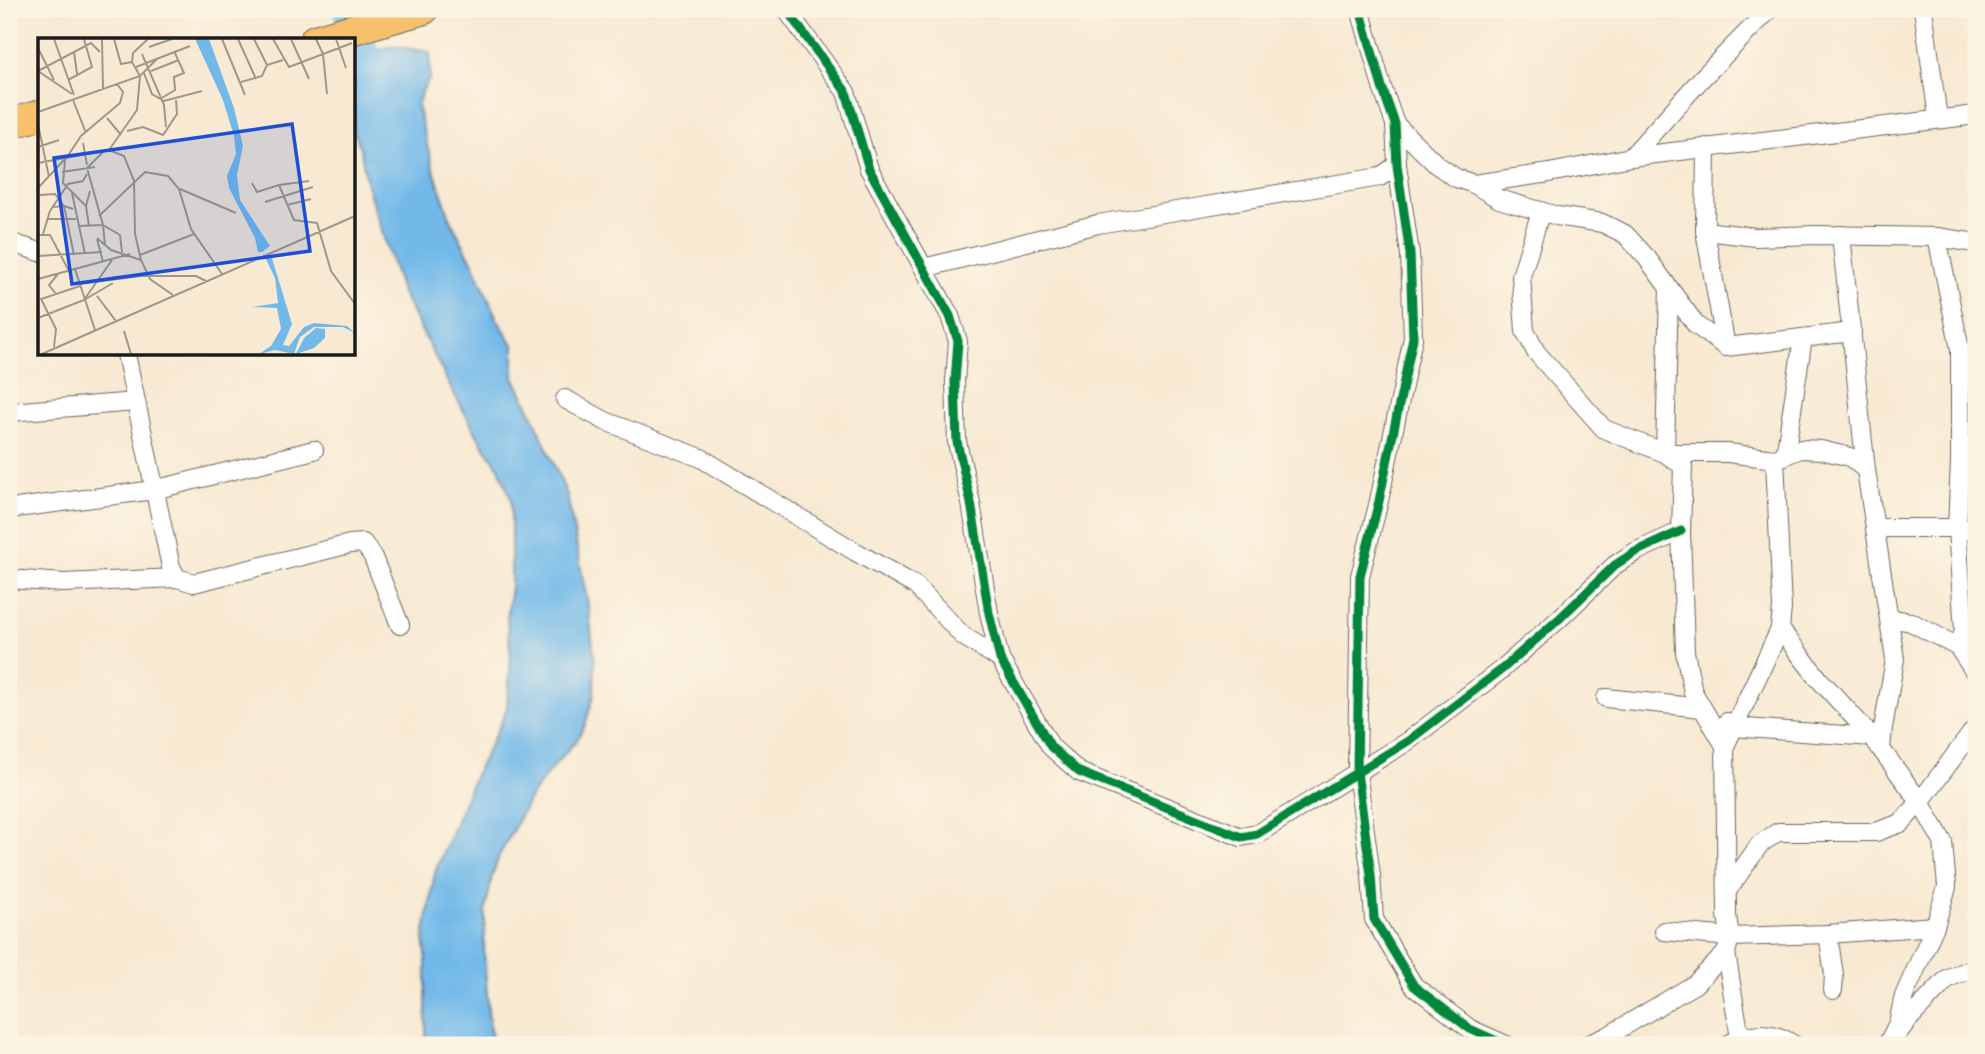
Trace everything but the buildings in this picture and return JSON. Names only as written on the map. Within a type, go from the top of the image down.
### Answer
[{"type":"highway","points":[[321,38],[424,9]]},
{"type":"highway","points":[[9,124],[38,116]]},
{"type":"street","points":[[786,9],[846,92],[869,169],[950,316],[958,341],[955,382],[957,442],[1000,659],[1051,747],[1079,772],[1241,837],[1257,834],[1408,741],[1501,670],[1615,565],[1635,552],[1681,531]]},
{"type":"street","points":[[1360,9],[1395,124],[1397,164],[1410,254],[1413,338],[1385,476],[1360,576],[1357,772],[1374,919],[1415,986],[1470,1029],[1506,1045]]},
{"type":"street","points":[[1631,157],[1703,76],[1770,9]]},
{"type":"street","points":[[1923,9],[1938,118]]},
{"type":"street","points":[[1474,184],[1631,157],[1976,115]]},
{"type":"street","points":[[1395,124],[1437,165],[1456,178],[1474,184],[1500,199],[1541,211],[1602,223],[1625,234],[1647,258],[1696,326],[1726,347],[1852,332]]},
{"type":"street","points":[[1706,147],[1705,231],[1726,347]]},
{"type":"street","points":[[924,268],[1098,224],[1381,177],[1397,164]]},
{"type":"street","points":[[1541,211],[1521,276],[1525,331],[1536,352],[1604,429],[1665,453],[1684,466],[1681,531],[1685,652],[1693,692],[1725,746]]},
{"type":"street","points":[[1705,231],[1756,237],[1937,237],[1976,243]]},
{"type":"street","points":[[1841,235],[1866,470],[1895,659],[1879,738]]},
{"type":"street","points":[[1937,237],[1960,349],[1957,528],[1964,631],[1976,674]]},
{"type":"street","points":[[9,242],[38,251]]},
{"type":"street","points":[[1665,453],[1669,288]]},
{"type":"street","points":[[1794,1045],[1787,1040],[1761,1033],[1736,1043],[1728,945],[1725,746],[1780,629],[1780,457],[1803,338]]},
{"type":"street","points":[[126,355],[171,568],[177,578]]},
{"type":"street","points":[[565,400],[605,421],[701,458],[916,586],[964,636],[1000,659]]},
{"type":"street","points":[[9,412],[136,402]]},
{"type":"street","points":[[1665,453],[1728,453],[1780,457],[1801,449],[1821,450],[1850,457],[1866,470]]},
{"type":"street","points":[[9,509],[154,490],[314,450]]},
{"type":"street","points":[[1875,528],[1957,528],[1976,531]]},
{"type":"street","points":[[9,579],[62,583],[177,578],[194,583],[363,543],[372,555],[400,625]]},
{"type":"street","points":[[1889,618],[1911,622],[1967,648]]},
{"type":"street","points":[[1780,629],[1818,678],[1879,738],[1943,842],[1947,887],[1936,926],[1904,996],[1898,1023],[1888,1045]]},
{"type":"street","points":[[1693,692],[1733,727],[1879,738]]},
{"type":"street","points":[[1606,698],[1702,708]]},
{"type":"street","points":[[1727,891],[1760,844],[1778,832],[1876,832],[1901,823],[1920,803],[1976,727]]},
{"type":"street","points":[[1664,931],[1728,945],[1936,926]]},
{"type":"street","points":[[1828,934],[1833,990]]},
{"type":"street","points":[[1587,1045],[1606,1037],[1695,984],[1728,945]]},
{"type":"street","points":[[1888,1045],[1948,978],[1973,973]]},
{"type":"water","points":[[393,46],[430,52],[430,78],[417,106],[433,168],[451,221],[474,265],[496,317],[514,346],[514,377],[567,495],[588,605],[595,663],[594,695],[585,725],[577,740],[530,797],[499,856],[492,877],[485,912],[484,953],[493,1045],[426,1045],[424,938],[435,872],[475,775],[507,707],[511,658],[507,618],[511,587],[511,499],[499,468],[452,390],[401,291],[367,185],[355,135],[355,56]]},
{"type":"waterway","points":[[349,9],[376,94]]},
{"type":"cycle path","points":[[786,9],[846,92],[869,169],[950,316],[958,341],[955,382],[957,442],[1000,659],[1051,747],[1079,772],[1241,837],[1257,834],[1408,741],[1501,670],[1615,565],[1635,552],[1681,531]]},
{"type":"cycle path","points":[[1360,9],[1395,124],[1397,165],[1410,254],[1413,338],[1379,501],[1360,576],[1357,772],[1374,919],[1414,986],[1470,1029],[1506,1045]]}]
